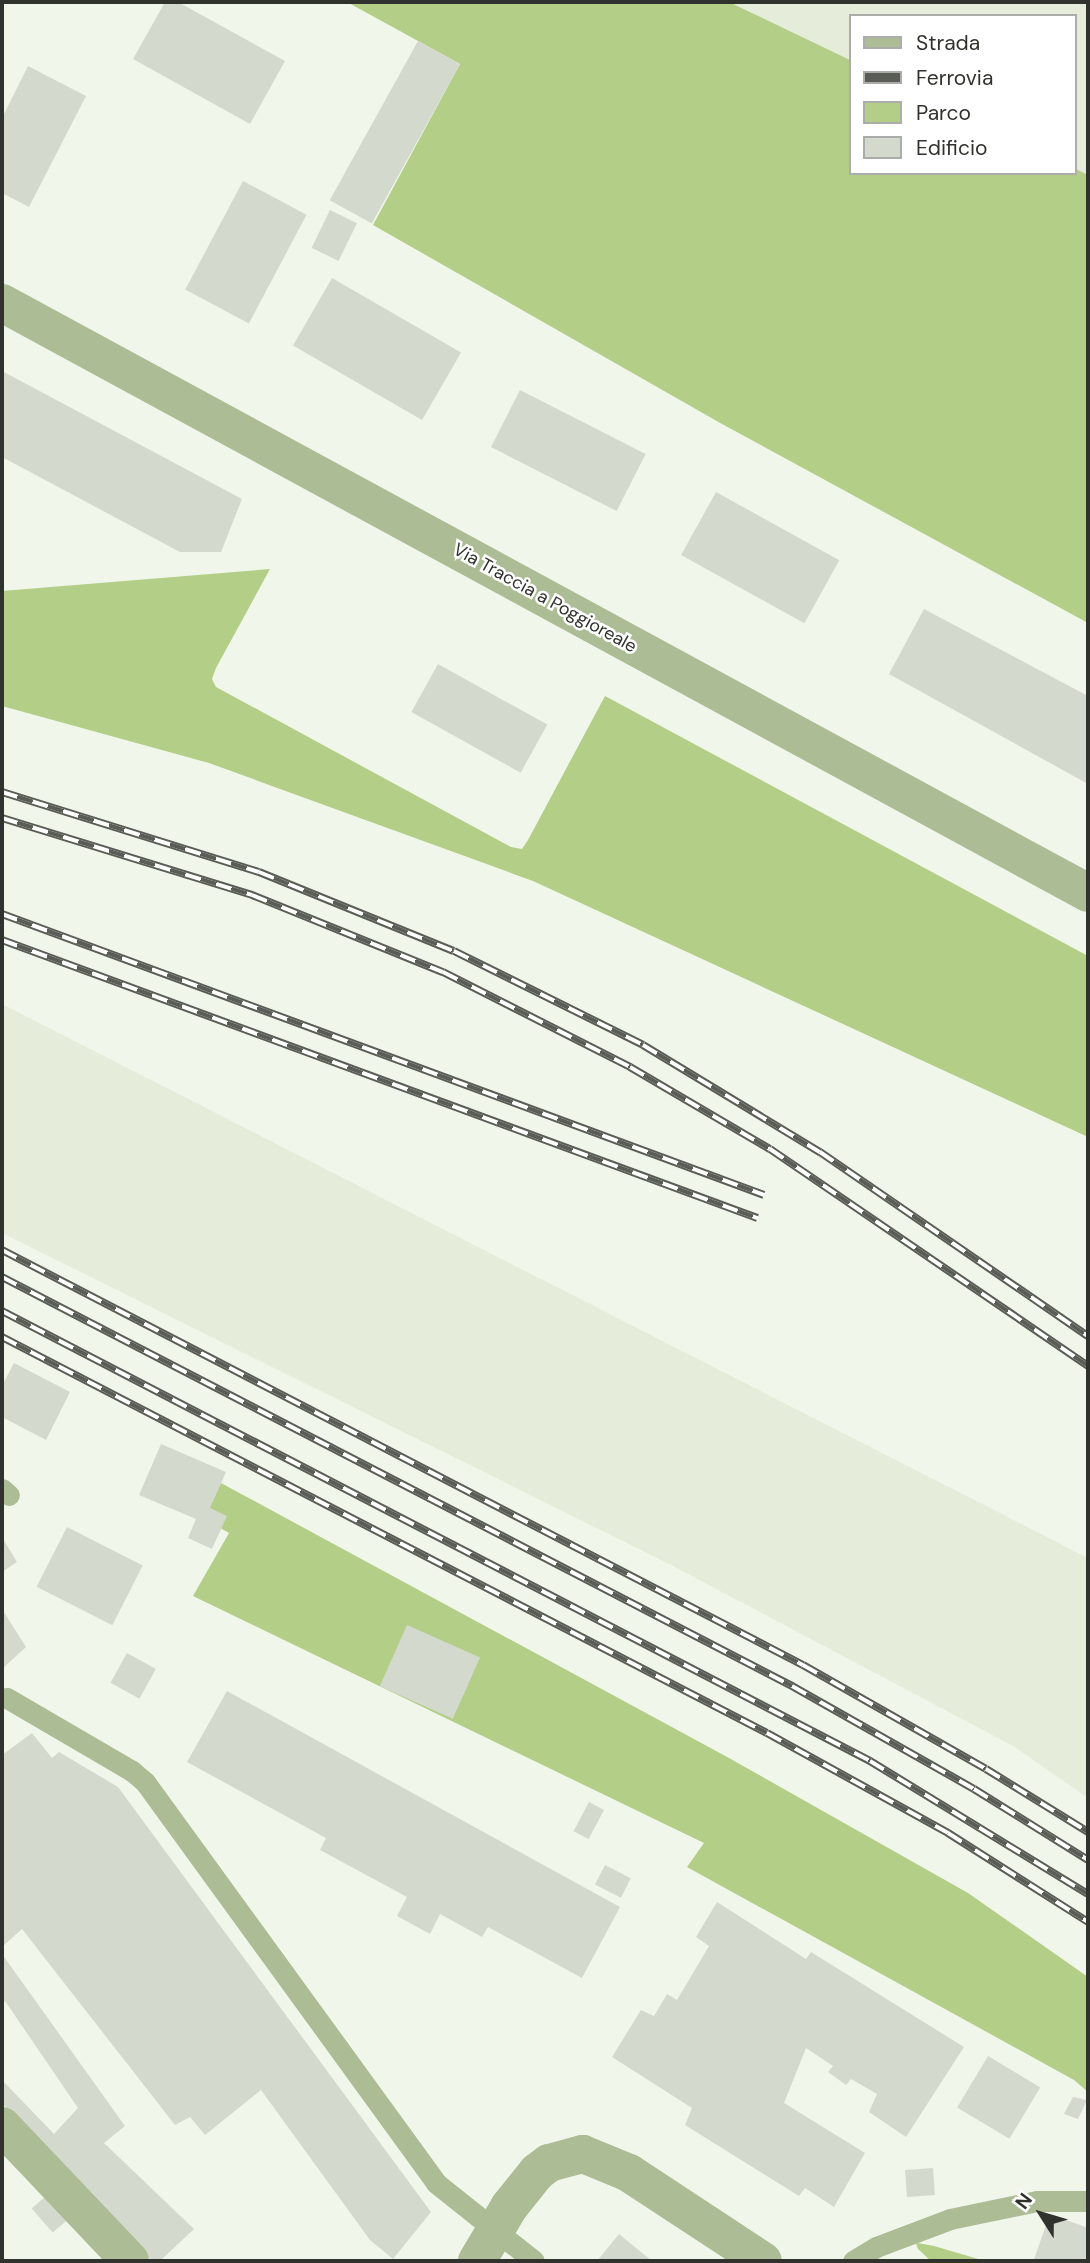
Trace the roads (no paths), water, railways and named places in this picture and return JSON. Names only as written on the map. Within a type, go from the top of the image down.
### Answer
[{"type":"street","name":"Via Traccia a Poggioreale","points":[[2,303],[1088,893]]},
{"type":"street","points":[[2,2126],[130,2261]]},
{"type":"street","points":[[477,2261],[496,2228],[537,2172],[549,2162],[583,2154],[629,2173],[763,2261]]},
{"type":"lane","points":[[7,1698],[132,1770],[145,1782],[436,2183],[496,2228],[534,2261]]},
{"type":"lane","points":[[853,2261],[876,2246],[950,2219],[1037,2201],[1088,2201]]},
{"type":"railway","points":[[2,792],[259,872],[454,951],[643,1045],[820,1152],[1088,1336]]},
{"type":"railway","points":[[2,818],[252,895],[443,972],[630,1067],[770,1149],[1088,1366]]},
{"type":"railway","points":[[2,914],[764,1195]]},
{"type":"railway","points":[[2,940],[757,1218]]},
{"type":"railway","points":[[2,1250],[803,1665],[986,1769],[1088,1832]]},
{"type":"railway","points":[[2,1277],[792,1686],[974,1789],[1088,1860]]},
{"type":"railway","points":[[2,1311],[870,1761],[1088,1894]]},
{"type":"railway","points":[[2,1337],[767,1733],[948,1833],[1088,1922]]}]
